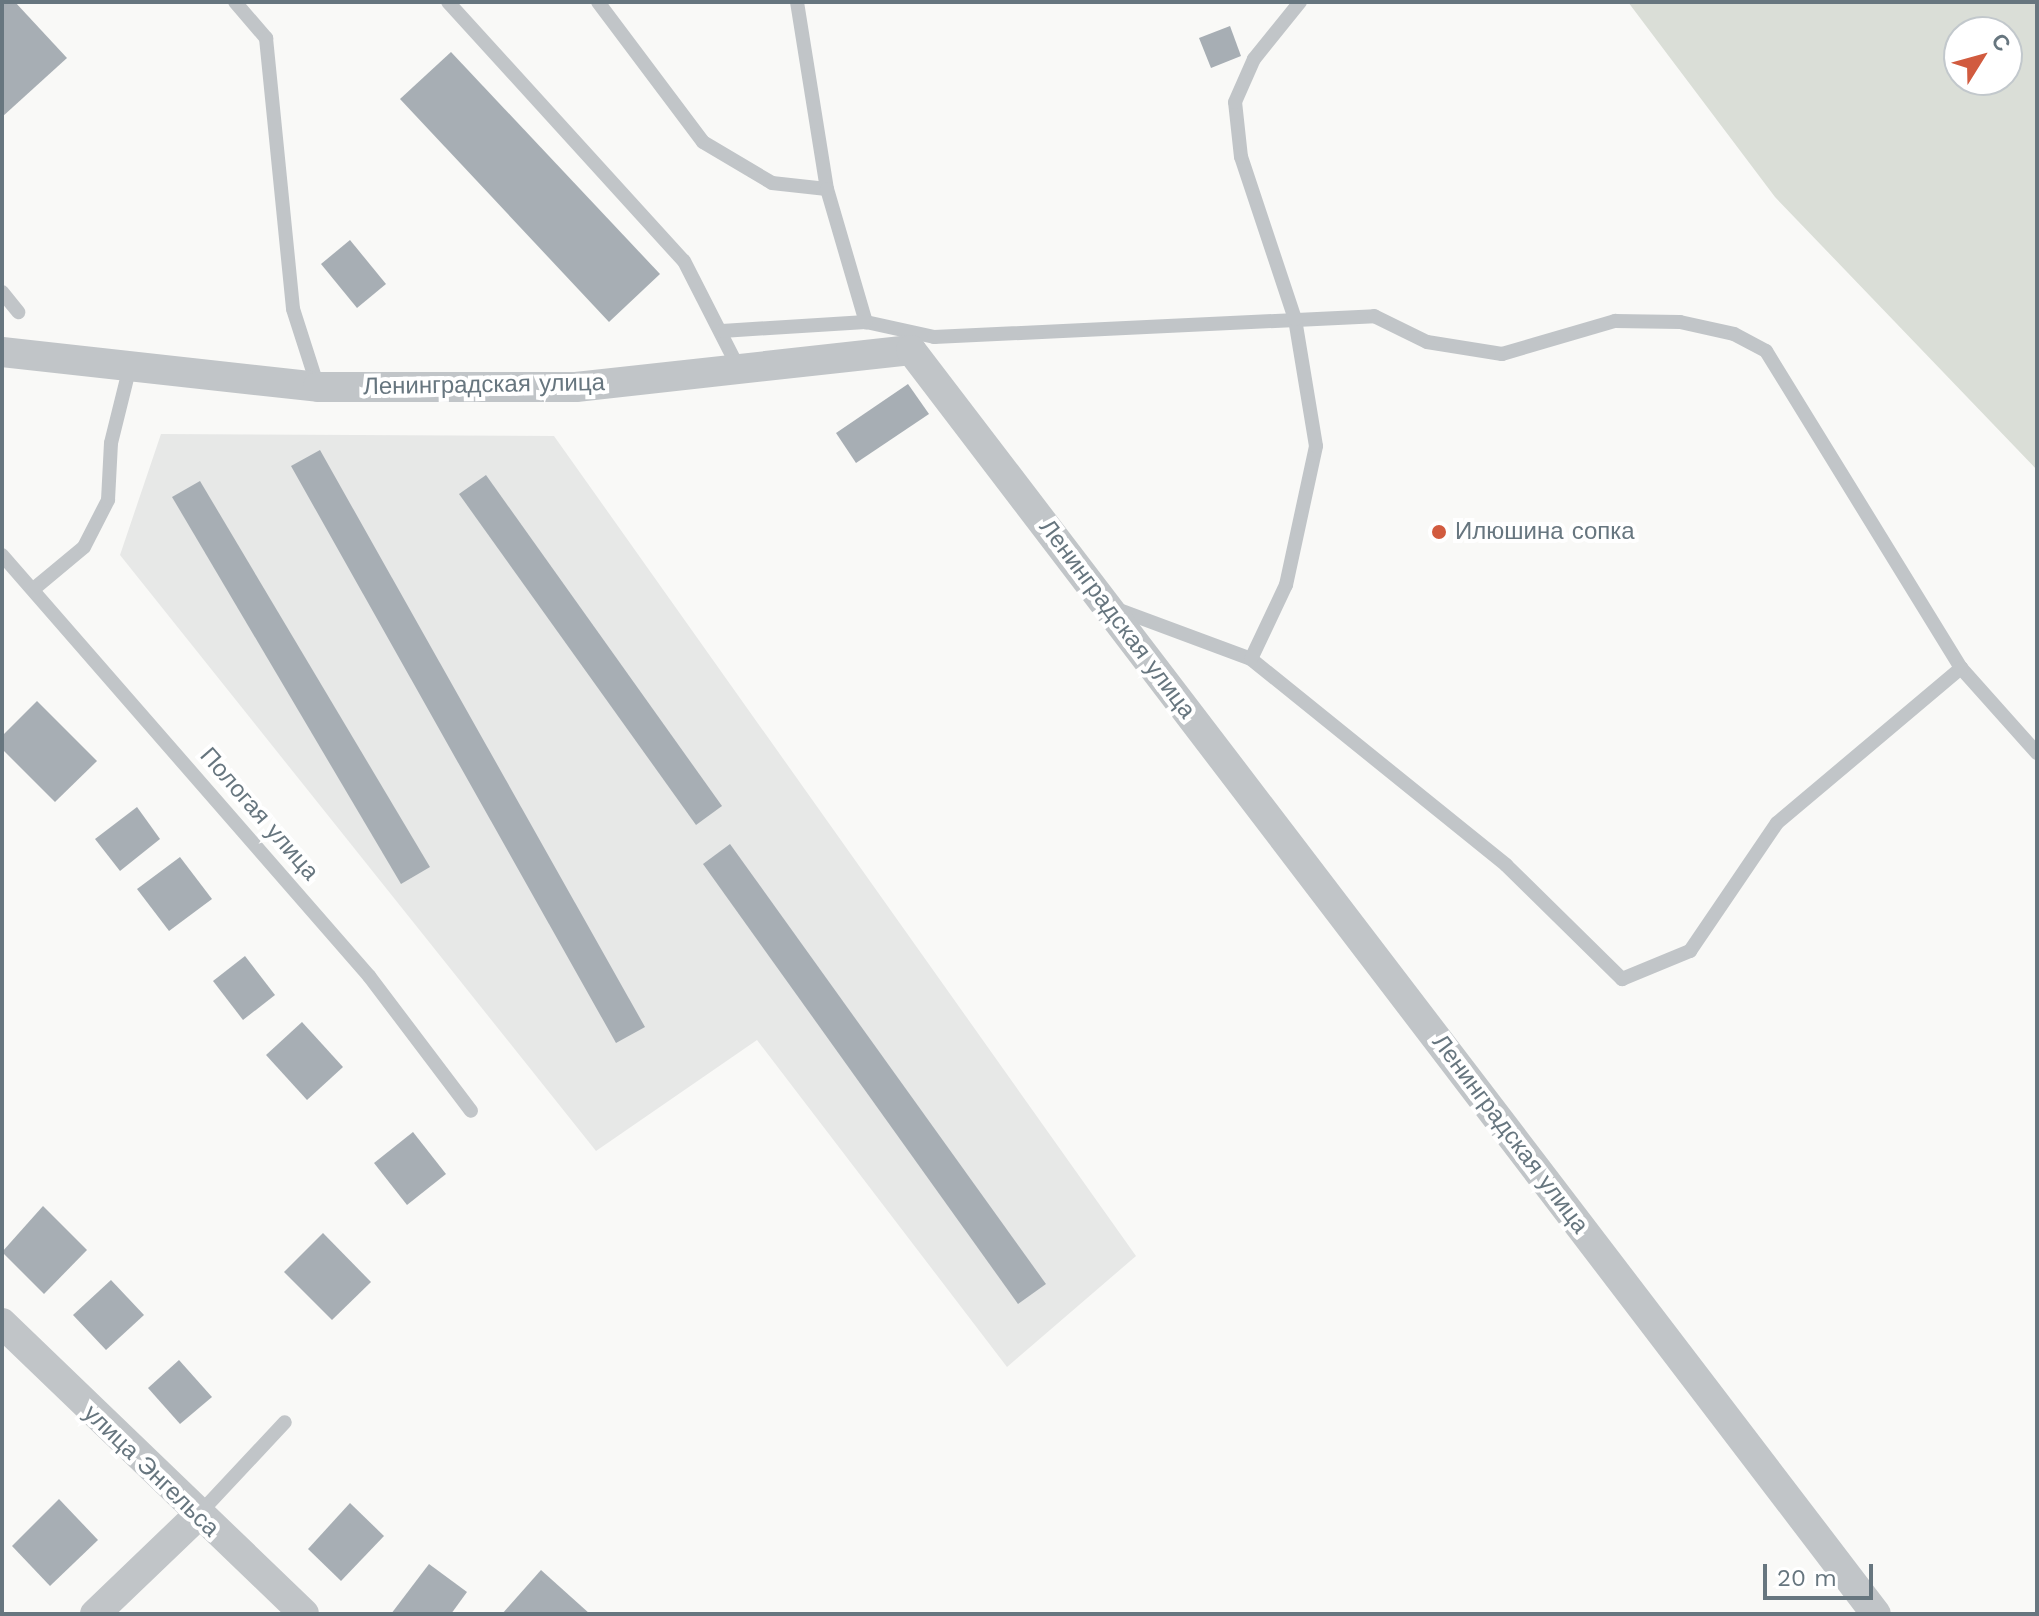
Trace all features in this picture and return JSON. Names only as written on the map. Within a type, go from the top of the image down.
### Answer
[{"type":"street","name":"Ленинградская улица","points":[[2,352],[318,387],[576,387],[911,350],[1876,1614]]},
{"type":"street","name":"улица Энгельса","points":[[2,1323],[196,1517],[304,1614]]},
{"type":"street","points":[[95,1614],[196,1517]]},
{"type":"lane","points":[[235,2],[266,38],[293,309],[318,387]]},
{"type":"lane","points":[[448,2],[684,261],[739,369]]},
{"type":"lane","points":[[598,2],[703,142],[772,183],[827,189]]},
{"type":"lane","points":[[797,2],[827,189],[866,322]]},
{"type":"lane","points":[[1251,659],[1286,585],[1316,446],[1295,319],[1241,157],[1235,102],[1254,59],[1300,2]]},
{"type":"lane","points":[[2,292],[18,312]]},
{"type":"lane","points":[[722,331],[866,322],[934,337],[1374,316],[1427,342],[1502,354],[1615,321],[1680,322],[1734,334],[1766,351],[1961,668],[2037,753]]},
{"type":"lane","points":[[36,587],[84,547],[108,500],[111,443],[130,366]]},
{"type":"lane","name":"Пологая улица","points":[[2,555],[36,587],[369,976],[471,1111]]},
{"type":"lane","points":[[1106,605],[1251,659],[1506,865],[1622,979],[1690,951],[1777,823],[1961,668]]},
{"type":"lane","points":[[196,1517],[285,1422]]},
{"type":"shaded area","points":[[1628,2],[2037,2],[2037,470],[1775,197]]},
{"type":"shaded area","points":[[161,434],[554,436],[1136,1256],[1007,1367],[757,1040],[596,1151],[120,555]]},
{"type":"building","points":[[2,2],[15,2],[67,58],[2,117]]},
{"type":"building","points":[[1230,26],[1241,56],[1211,68],[1199,38]]},
{"type":"building","points":[[451,52],[660,274],[609,322],[400,99]]},
{"type":"building","points":[[350,240],[386,284],[357,308],[321,264]]},
{"type":"building","points":[[908,384],[929,414],[856,463],[836,433]]},
{"type":"building","points":[[320,450],[645,1027],[616,1043],[291,466]]},
{"type":"building","points":[[486,475],[722,806],[696,825],[459,494]]},
{"type":"building","points":[[200,481],[430,867],[401,884],[172,497]]},
{"type":"building","points":[[37,701],[97,761],[55,802],[2,749],[2,736]]},
{"type":"building","points":[[137,807],[160,839],[120,871],[95,839]]},
{"type":"building","points":[[730,844],[1046,1284],[1018,1304],[703,864]]},
{"type":"building","points":[[180,857],[212,899],[169,931],[137,889]]},
{"type":"building","points":[[245,956],[275,995],[243,1020],[213,981]]},
{"type":"building","points":[[302,1022],[343,1067],[307,1100],[266,1055]]},
{"type":"building","points":[[413,1132],[446,1174],[407,1205],[374,1163]]},
{"type":"building","points":[[43,1206],[87,1250],[44,1294],[2,1252]]},
{"type":"building","points":[[323,1233],[371,1282],[332,1320],[284,1272]]},
{"type":"building","points":[[111,1280],[144,1315],[106,1350],[73,1315]]},
{"type":"building","points":[[179,1360],[212,1397],[180,1424],[148,1388]]},
{"type":"building","points":[[59,1499],[98,1540],[50,1586],[12,1546]]},
{"type":"building","points":[[350,1503],[384,1536],[341,1581],[308,1549]]},
{"type":"building","points":[[429,1564],[467,1592],[451,1614],[391,1614]]},
{"type":"building","points":[[541,1570],[590,1614],[502,1614]]},
{"type":"place","name":"Илюшина сопка","points":[[1439,532]]}]
